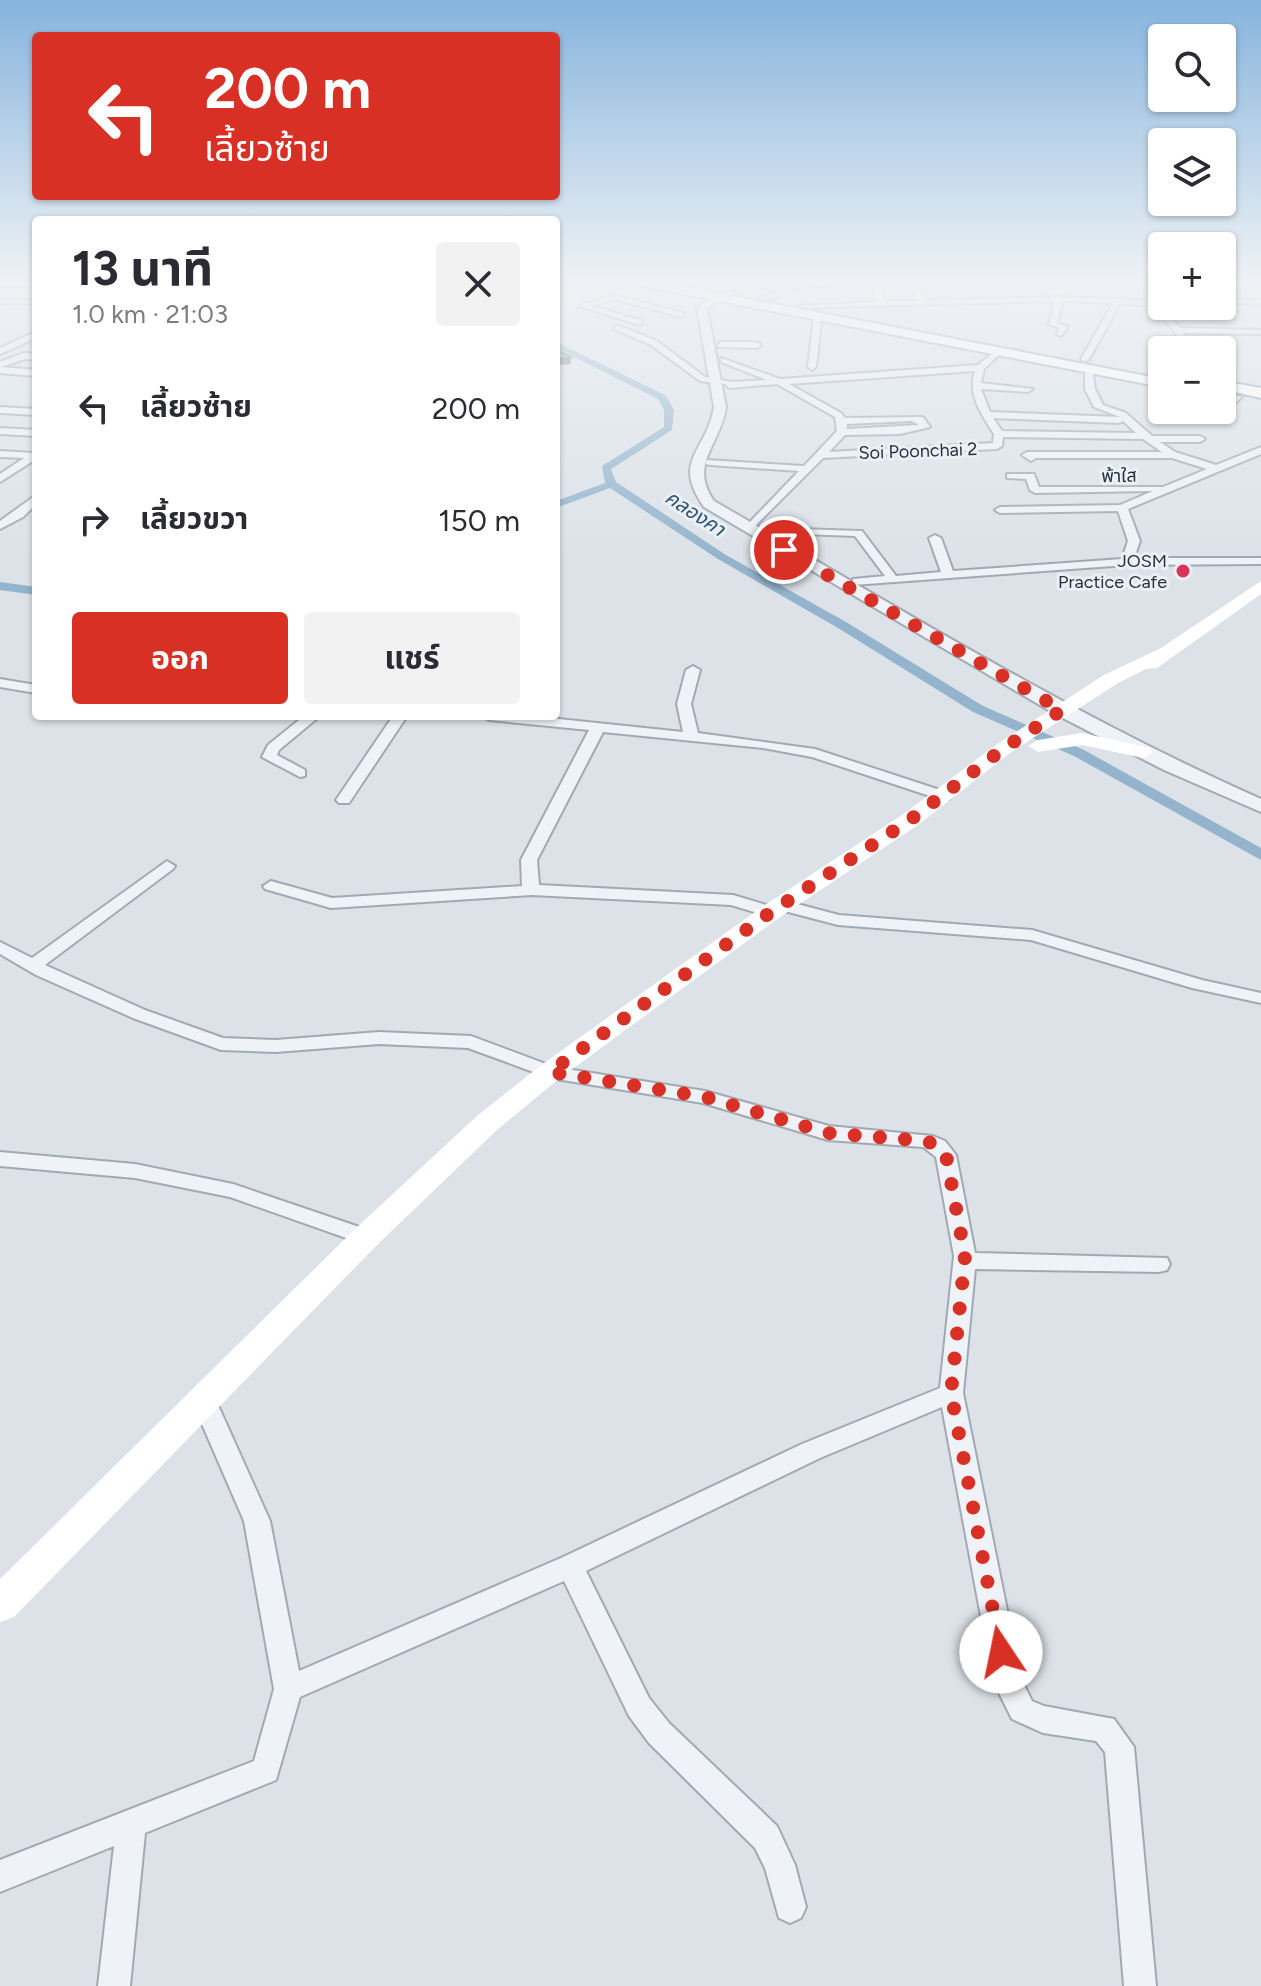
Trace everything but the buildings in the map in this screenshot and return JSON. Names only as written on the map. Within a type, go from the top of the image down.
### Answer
[{"type":"main road","points":[[1236,388],[1261,393]]},
{"type":"main road","points":[[1236,397],[1261,402]]},
{"type":"main road","points":[[910,820],[988,780],[1097,688],[1163,653],[1261,586]]},
{"type":"main road","points":[[0,1605],[366,1237],[488,1122],[550,1072],[776,909],[944,796],[1021,750],[1067,715],[1126,685],[1163,653]]},
{"type":"main road","points":[[1067,715],[1093,740],[1143,752]]},
{"type":"street","points":[[0,379],[12,380],[25,375]]},
{"type":"street","points":[[697,375],[703,379],[725,383],[875,375]]},
{"type":"street","points":[[723,375],[732,408],[715,462],[705,481],[719,503],[857,582],[1067,715]]},
{"type":"street","points":[[724,375],[720,408],[695,469],[694,481],[709,504],[1067,715],[1261,795]]},
{"type":"street","points":[[753,525],[822,455],[842,427],[912,418],[920,419],[925,427],[900,431],[842,427],[823,406],[765,375]]},
{"type":"street","name":"Soi Poonchai 2","points":[[822,455],[991,448],[998,444],[999,434],[977,398],[978,375]]},
{"type":"street","points":[[1088,375],[1090,389],[1099,407],[1121,413],[1147,438],[1174,456]]},
{"type":"street","points":[[978,386],[1028,389]]},
{"type":"street","points":[[0,410],[32,412]]},
{"type":"street","points":[[986,415],[1128,420]]},
{"type":"street","points":[[0,431],[32,433]]},
{"type":"street","points":[[999,434],[1200,439]]},
{"type":"street","points":[[1000,510],[1122,508],[1261,450]]},
{"type":"street","points":[[0,454],[32,456]]},
{"type":"street","points":[[1116,456],[1027,455],[1174,456],[1214,468]]},
{"type":"street","points":[[0,480],[32,457]]},
{"type":"street","points":[[715,462],[807,469]]},
{"type":"street","points":[[715,462],[748,470]]},
{"type":"street","points":[[1011,476],[1030,476],[1035,490],[1167,488]]},
{"type":"street","name":"พ้าใส","points":[[1093,476],[1155,476]]},
{"type":"street","points":[[1170,476],[1192,478]]},
{"type":"street","points":[[0,480],[22,482]]},
{"type":"street","points":[[0,526],[32,502]]},
{"type":"street","points":[[1122,508],[1134,541],[1127,562]]},
{"type":"street","points":[[801,531],[858,533],[893,579]]},
{"type":"street","points":[[935,538],[948,574]]},
{"type":"street","points":[[857,582],[1127,562],[1261,561]]},
{"type":"street","points":[[692,737],[683,710],[684,691],[693,670]]},
{"type":"street","points":[[0,683],[32,688]]},
{"type":"street","points":[[300,773],[269,757],[273,748],[308,720]]},
{"type":"street","points":[[344,800],[397,720]]},
{"type":"street","points":[[522,720],[815,753],[944,796]]},
{"type":"street","points":[[532,890],[528,877],[529,860],[597,729]]},
{"type":"street","points":[[1143,752],[1261,806]]},
{"type":"street","points":[[33,966],[167,866]]},
{"type":"street","points":[[271,886],[331,903],[532,890],[733,900],[838,920],[1032,935],[1198,984],[1261,998]]},
{"type":"street","points":[[0,947],[33,966],[139,1014],[221,1044],[276,1046],[379,1038],[471,1042],[550,1072],[705,1097],[828,1133],[926,1141],[938,1146],[946,1155],[964,1261],[951,1393],[1007,1681],[1022,1710],[1043,1719],[1104,1729],[1119,1747],[1140,1986]]},
{"type":"street","points":[[0,1159],[135,1171],[233,1191],[366,1237]]},
{"type":"street","points":[[964,1261],[1159,1264]]},
{"type":"street","points":[[288,1689],[570,1566],[811,1451],[951,1393]]},
{"type":"street","points":[[0,1876],[266,1770],[288,1689],[257,1521],[204,1401]]},
{"type":"street","points":[[570,1566],[639,1707],[659,1733],[766,1837],[780,1865],[790,1907]]},
{"type":"street","points":[[114,1986],[131,1826]]},
{"type":"waterway","name":"คลองคา","points":[[611,484],[606,468],[669,428],[669,410],[662,397],[617,375]]},
{"type":"waterway","points":[[560,503],[611,484]]},
{"type":"waterway","name":"คลองคา","points":[[611,484],[722,557],[842,625],[978,709],[1079,753],[1261,855]]},
{"type":"waterway","points":[[0,586],[32,590]]},
{"type":"place","name":"JOSM Practice Cafe","points":[[1183,571]]},
{"type":"route","points":[[784,550],[1062,710],[1003,749],[910,820],[771,912],[550,1072],[705,1097],[828,1133],[926,1141],[938,1146],[946,1155],[965,1256],[951,1393],[1001,1652]]}]
